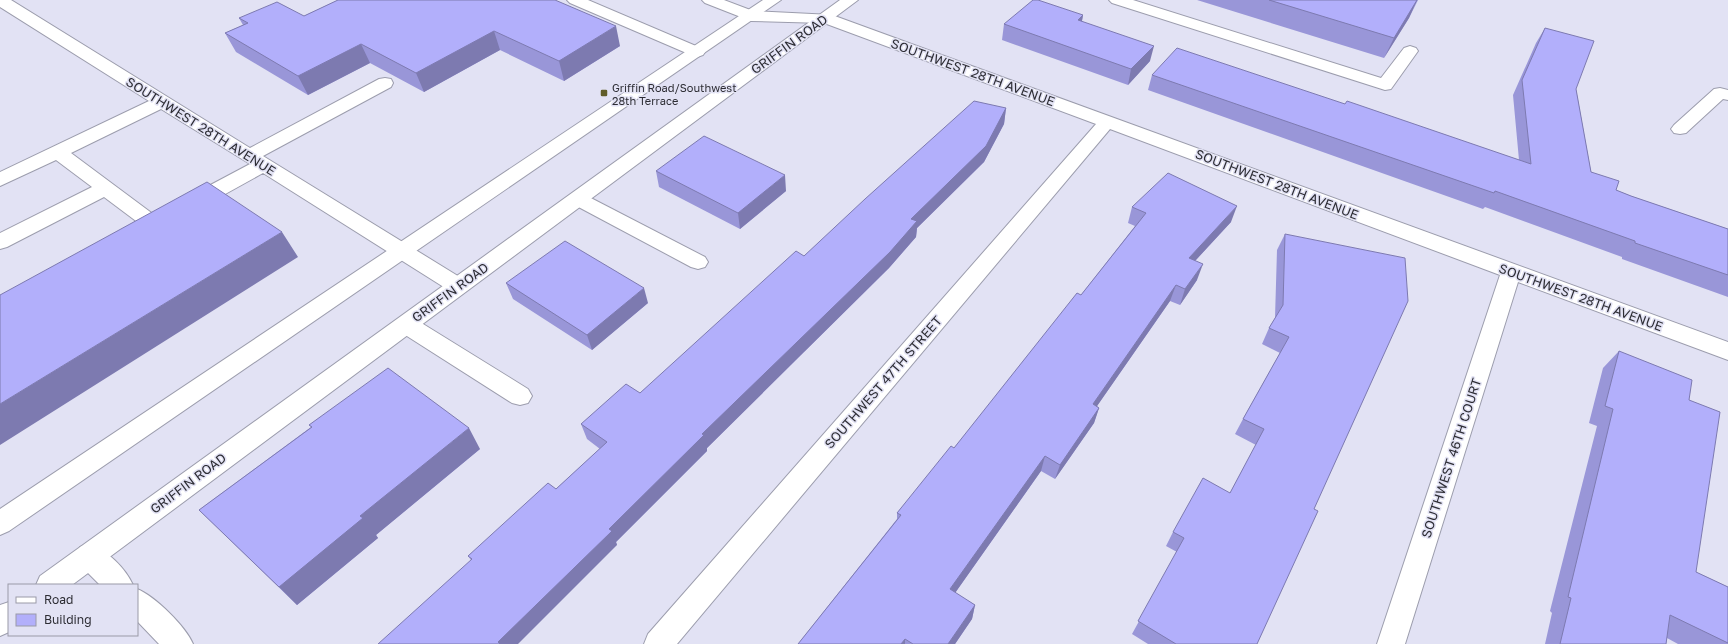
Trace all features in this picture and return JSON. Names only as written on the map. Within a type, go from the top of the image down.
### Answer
[{"type":"street","name":"SOUTHWEST 28TH AVENUE","points":[[0,0],[458,286]]},
{"type":"street","points":[[575,0],[697,52]]},
{"type":"street","points":[[710,0],[750,16]]},
{"type":"street","points":[[0,523],[773,0]]},
{"type":"street","name":"GRIFFIN ROAD","points":[[51,584],[296,403],[850,0]]},
{"type":"street","points":[[1117,0],[1385,85],[1410,51]]},
{"type":"street","name":"SOUTHWEST 28TH AVENUE","points":[[750,16],[826,18],[1108,121],[1728,352]]},
{"type":"street","points":[[126,241],[167,218],[256,161],[386,83]]},
{"type":"street","points":[[1680,130],[1720,93],[1728,95]]},
{"type":"street","points":[[0,180],[162,101]]},
{"type":"street","name":"SOUTHWEST 47TH STREET","points":[[658,644],[1108,121]]},
{"type":"street","points":[[58,152],[105,188],[167,218]]},
{"type":"street","points":[[0,242],[105,188]]},
{"type":"street","points":[[578,199],[698,262]]},
{"type":"street","name":"SOUTHWEST 46TH COURT","points":[[1391,644],[1511,272]]},
{"type":"street","points":[[406,324],[520,396]]},
{"type":"street","points":[[90,556],[118,584]]},
{"type":"street","points":[[138,603],[179,644]]},
{"type":"street","points":[[0,622],[8,616]]},
{"type":"building","points":[[338,0],[555,0],[616,26],[559,61],[494,31],[416,73],[361,44],[298,76],[225,33],[248,23],[239,18],[277,2],[304,16]]},
{"type":"building","points":[[1033,0],[1038,0],[1083,15],[1078,20],[1154,46],[1131,69],[1004,24]]},
{"type":"building","points":[[1269,0],[1417,0],[1394,38]]},
{"type":"building","points":[[1545,28],[1594,41],[1576,89],[1591,172],[1619,181],[1616,190],[1728,229],[1728,275],[1635,243],[1635,241],[1495,191],[1494,193],[1152,75],[1177,48],[1345,104],[1347,101],[1531,164],[1522,80]]},
{"type":"building","points":[[974,101],[1006,108],[986,146],[911,219],[917,221],[890,252],[702,434],[704,435],[609,529],[612,531],[498,642],[500,644],[378,644],[472,559],[468,556],[548,483],[556,489],[607,442],[581,424],[626,384],[640,393],[796,251],[804,256]]},
{"type":"building","points":[[704,136],[785,175],[738,213],[656,171]]},
{"type":"building","points":[[1168,173],[1237,206],[1189,258],[1203,264],[1185,289],[1176,285],[1093,404],[1099,408],[1060,465],[1045,456],[950,589],[975,605],[948,644],[913,644],[905,639],[901,644],[798,644],[901,515],[897,513],[951,446],[954,448],[1077,293],[1081,295],[1146,213],[1132,207]]},
{"type":"building","points":[[207,182],[282,232],[0,404],[0,295]]},
{"type":"building","points":[[1285,234],[1405,258],[1408,301],[1314,509],[1318,511],[1257,644],[1176,644],[1138,621],[1184,538],[1173,532],[1203,478],[1230,493],[1264,429],[1243,419],[1289,337],[1269,328],[1283,305]]},
{"type":"building","points":[[565,241],[644,288],[587,335],[506,283]]},
{"type":"building","points":[[1619,351],[1692,380],[1689,400],[1720,412],[1696,572],[1728,587],[1728,643],[1670,615],[1666,644],[1560,644],[1571,598],[1568,597],[1613,409],[1605,406]]},
{"type":"building","points":[[388,368],[469,428],[360,516],[363,518],[279,587],[199,510],[312,427],[309,425]]},
{"type":"place","name":"Griffin Road/Southwest 28th Terrace","points":[[604,93]]}]
